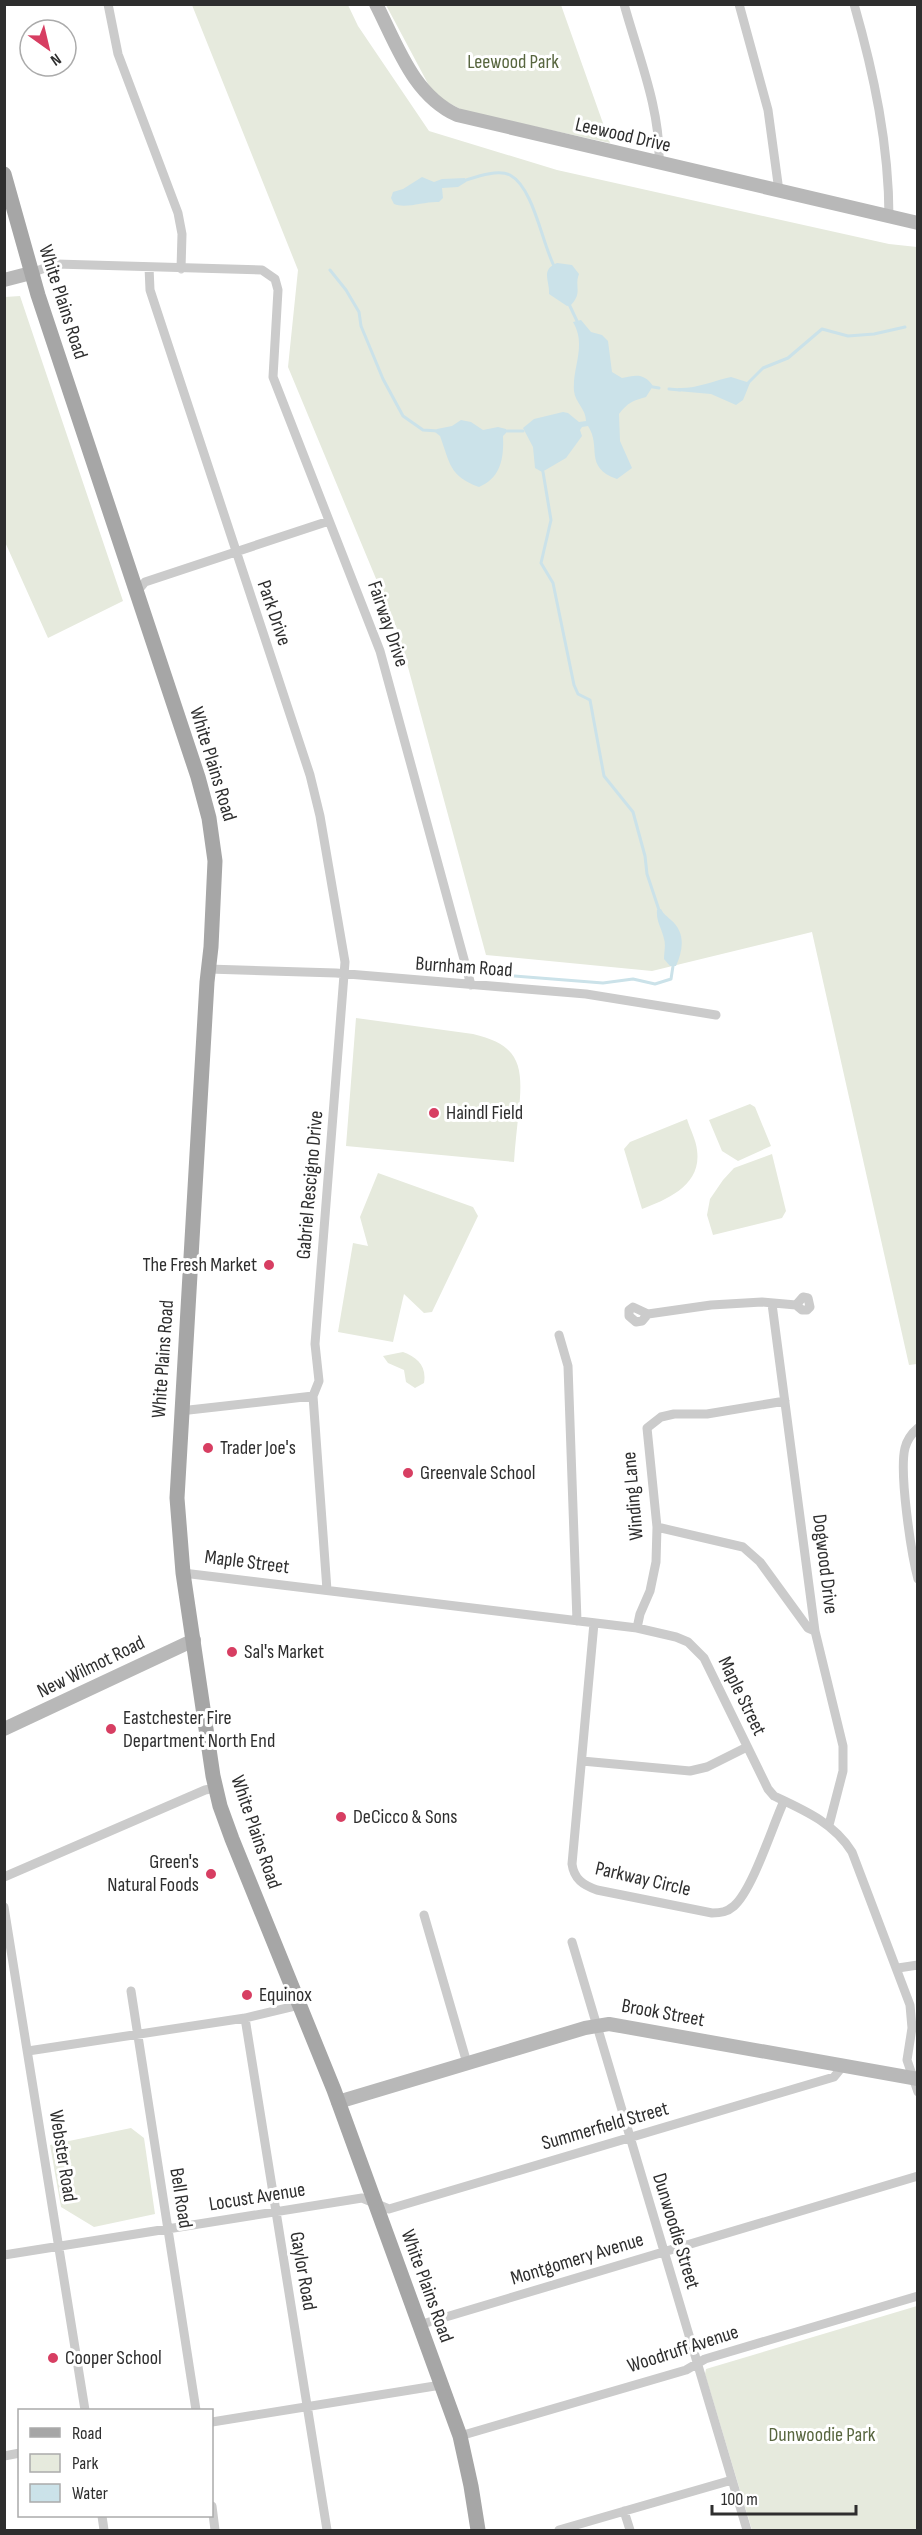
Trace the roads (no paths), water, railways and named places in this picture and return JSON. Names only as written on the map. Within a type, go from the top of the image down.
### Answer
[{"type":"main road","name":"White Plains Road","points":[[4,174],[31,273],[209,818],[215,861],[180,1411],[177,1509],[183,1573],[215,1788],[232,1839],[338,2102],[441,2385],[459,2436],[471,2486],[478,2530]]},
{"type":"street","points":[[4,280],[56,264],[181,268],[182,234],[178,213],[118,54],[108,4]]},
{"type":"street","name":"Leewood Drive","points":[[376,4],[424,92],[444,109],[470,118],[918,224]]},
{"type":"street","points":[[624,4],[655,115],[660,142],[659,163]]},
{"type":"street","points":[[739,4],[768,110],[779,191]]},
{"type":"street","points":[[854,4],[874,84],[888,182],[889,218]]},
{"type":"street","name":"Park Drive","points":[[149,267],[150,290],[310,776],[320,816],[336,919],[344,952],[344,975]]},
{"type":"street","name":"Fairway Drive","points":[[181,268],[262,270],[275,279],[278,290],[273,377],[381,651],[471,985]]},
{"type":"street","points":[[136,593],[145,582],[329,521]]},
{"type":"street","name":"Burnham Road","points":[[208,969],[344,975],[586,994],[716,1015]]},
{"type":"street","name":"Gabriel Rescigno Drive","points":[[327,1590],[313,1396],[319,1381],[315,1344],[344,975]]},
{"type":"street","name":"Dogwood Drive","points":[[771,1304],[815,1631],[842,1740],[844,1759],[839,1792],[829,1825]]},
{"type":"street","points":[[648,1314],[711,1305],[796,1305]]},
{"type":"street","points":[[559,1335],[568,1366],[577,1621]]},
{"type":"street","points":[[180,1411],[313,1396]]},
{"type":"street","name":"Winding Lane","points":[[637,1628],[654,1574],[657,1527],[647,1428],[661,1417],[674,1414],[707,1413],[784,1401]]},
{"type":"street","points":[[918,1428],[908,1438],[903,1456],[911,1544],[918,1579]]},
{"type":"street","points":[[657,1527],[743,1547],[760,1562],[808,1628],[815,1631]]},
{"type":"street","name":"Maple Street","points":[[183,1573],[637,1628],[676,1637],[696,1648],[710,1668],[768,1789],[774,1796],[829,1825],[844,1839],[852,1852],[898,1968],[910,2005],[912,2028],[907,2060],[918,2092]]},
{"type":"street","name":"Parkway Circle","points":[[594,1623],[572,1864],[575,1876],[588,1887],[597,1890],[722,1913],[733,1907],[739,1900],[784,1801]]},
{"type":"street","name":"New Wilmot Road","points":[[4,1729],[194,1640]]},
{"type":"street","points":[[582,1761],[690,1771],[707,1767],[747,1748]]},
{"type":"street","points":[[4,1877],[215,1788]]},
{"type":"street","name":"Webster Road","points":[[4,1907],[85,2409]]},
{"type":"street","points":[[424,1915],[467,2063]]},
{"type":"street","name":"Dunwoodie Street","points":[[572,1942],[747,2530]]},
{"type":"street","points":[[898,1968],[918,1965]]},
{"type":"street","name":"Bell Road","points":[[130,1990],[196,2409]]},
{"type":"street","points":[[910,2005],[918,1997]]},
{"type":"street","points":[[28,2051],[244,2018],[299,2005]]},
{"type":"street","name":"Gaylor Road","points":[[244,2018],[327,2530]]},
{"type":"street","name":"Brook Street","points":[[338,2102],[597,2025],[620,2024],[915,2078]]},
{"type":"street","name":"Summerfield Street","points":[[373,2201],[389,2208],[834,2077],[843,2066]]},
{"type":"street","name":"Montgomery Avenue","points":[[419,2325],[918,2176]]},
{"type":"street","name":"Locust Avenue","points":[[4,2255],[362,2198],[373,2201]]},
{"type":"street","name":"Woodruff Avenue","points":[[459,2436],[686,2370],[705,2359],[918,2296]]},
{"type":"street","points":[[213,2422],[441,2385]]},
{"type":"street","points":[[559,2530],[732,2480]]},
{"type":"street","points":[[624,2511],[630,2530]]},
{"type":"street","points":[[213,2512],[216,2530]]},
{"type":"water","points":[[422,177],[434,182],[442,179],[465,178],[466,182],[458,187],[442,188],[443,198],[439,202],[404,206],[394,204],[391,198],[393,192],[403,189]]},
{"type":"water","points":[[557,263],[572,265],[579,274],[577,296],[571,305],[567,306],[549,294],[547,272]]},
{"type":"water","points":[[581,320],[591,332],[602,335],[608,341],[612,372],[622,378],[643,377],[653,386],[646,397],[631,403],[619,414],[620,441],[632,468],[617,479],[600,469],[588,426],[582,427],[580,430],[582,436],[566,458],[542,472],[535,468],[533,447],[523,428],[534,419],[563,412],[568,413],[579,422],[586,421],[574,391],[579,340],[573,322]]},
{"type":"water","points":[[731,377],[750,383],[743,400],[736,405],[711,394],[677,391],[678,388],[697,386]]},
{"type":"water","points":[[461,420],[471,422],[483,430],[498,427],[506,429],[503,436],[502,459],[497,473],[479,487],[469,483],[452,468],[440,436],[435,432],[437,429],[452,426]]},
{"type":"water","points":[[661,909],[676,925],[681,936],[680,954],[676,966],[670,966],[664,959],[665,941],[657,914],[657,910]]},
{"type":"waterway","points":[[463,181],[487,174],[505,173],[518,182],[537,217],[555,268]]},
{"type":"waterway","points":[[330,270],[346,290],[359,312],[361,326],[383,379],[403,416],[423,430],[438,431]]},
{"type":"waterway","points":[[568,302],[577,321]]},
{"type":"waterway","points":[[747,384],[763,368],[788,358],[822,329],[848,336],[874,334],[905,327]]},
{"type":"waterway","points":[[653,387],[659,388]]},
{"type":"waterway","points":[[669,389],[680,390]]},
{"type":"waterway","points":[[506,431],[523,431]]},
{"type":"waterway","points":[[543,472],[551,520],[541,563],[553,583],[574,685],[578,694],[590,700],[604,776],[633,812],[645,856],[647,874],[659,910]]},
{"type":"waterway","points":[[477,973],[603,983],[633,979],[655,984],[671,979],[673,966]]},
{"type":"place","name":"Haindl Field","points":[[434,1113]]},
{"type":"place","name":"The Fresh Market","points":[[269,1265]]},
{"type":"place","name":"Trader Joe's","points":[[208,1448]]},
{"type":"place","name":"Greenvale School","points":[[408,1473]]},
{"type":"place","name":"Sal's Market","points":[[232,1652]]},
{"type":"place","name":"Eastchester Fire Department North End","points":[[111,1729]]},
{"type":"place","name":"DeCicco & Sons","points":[[341,1817]]},
{"type":"place","name":"Green's Natural Foods","points":[[211,1874]]},
{"type":"place","name":"Equinox","points":[[247,1995]]},
{"type":"place","name":"Cooper School","points":[[53,2358]]},
{"type":"park label","name":"Leewood Park","points":[[513,62]]},
{"type":"park label","name":"Dunwoodie Park","points":[[822,2435]]}]
